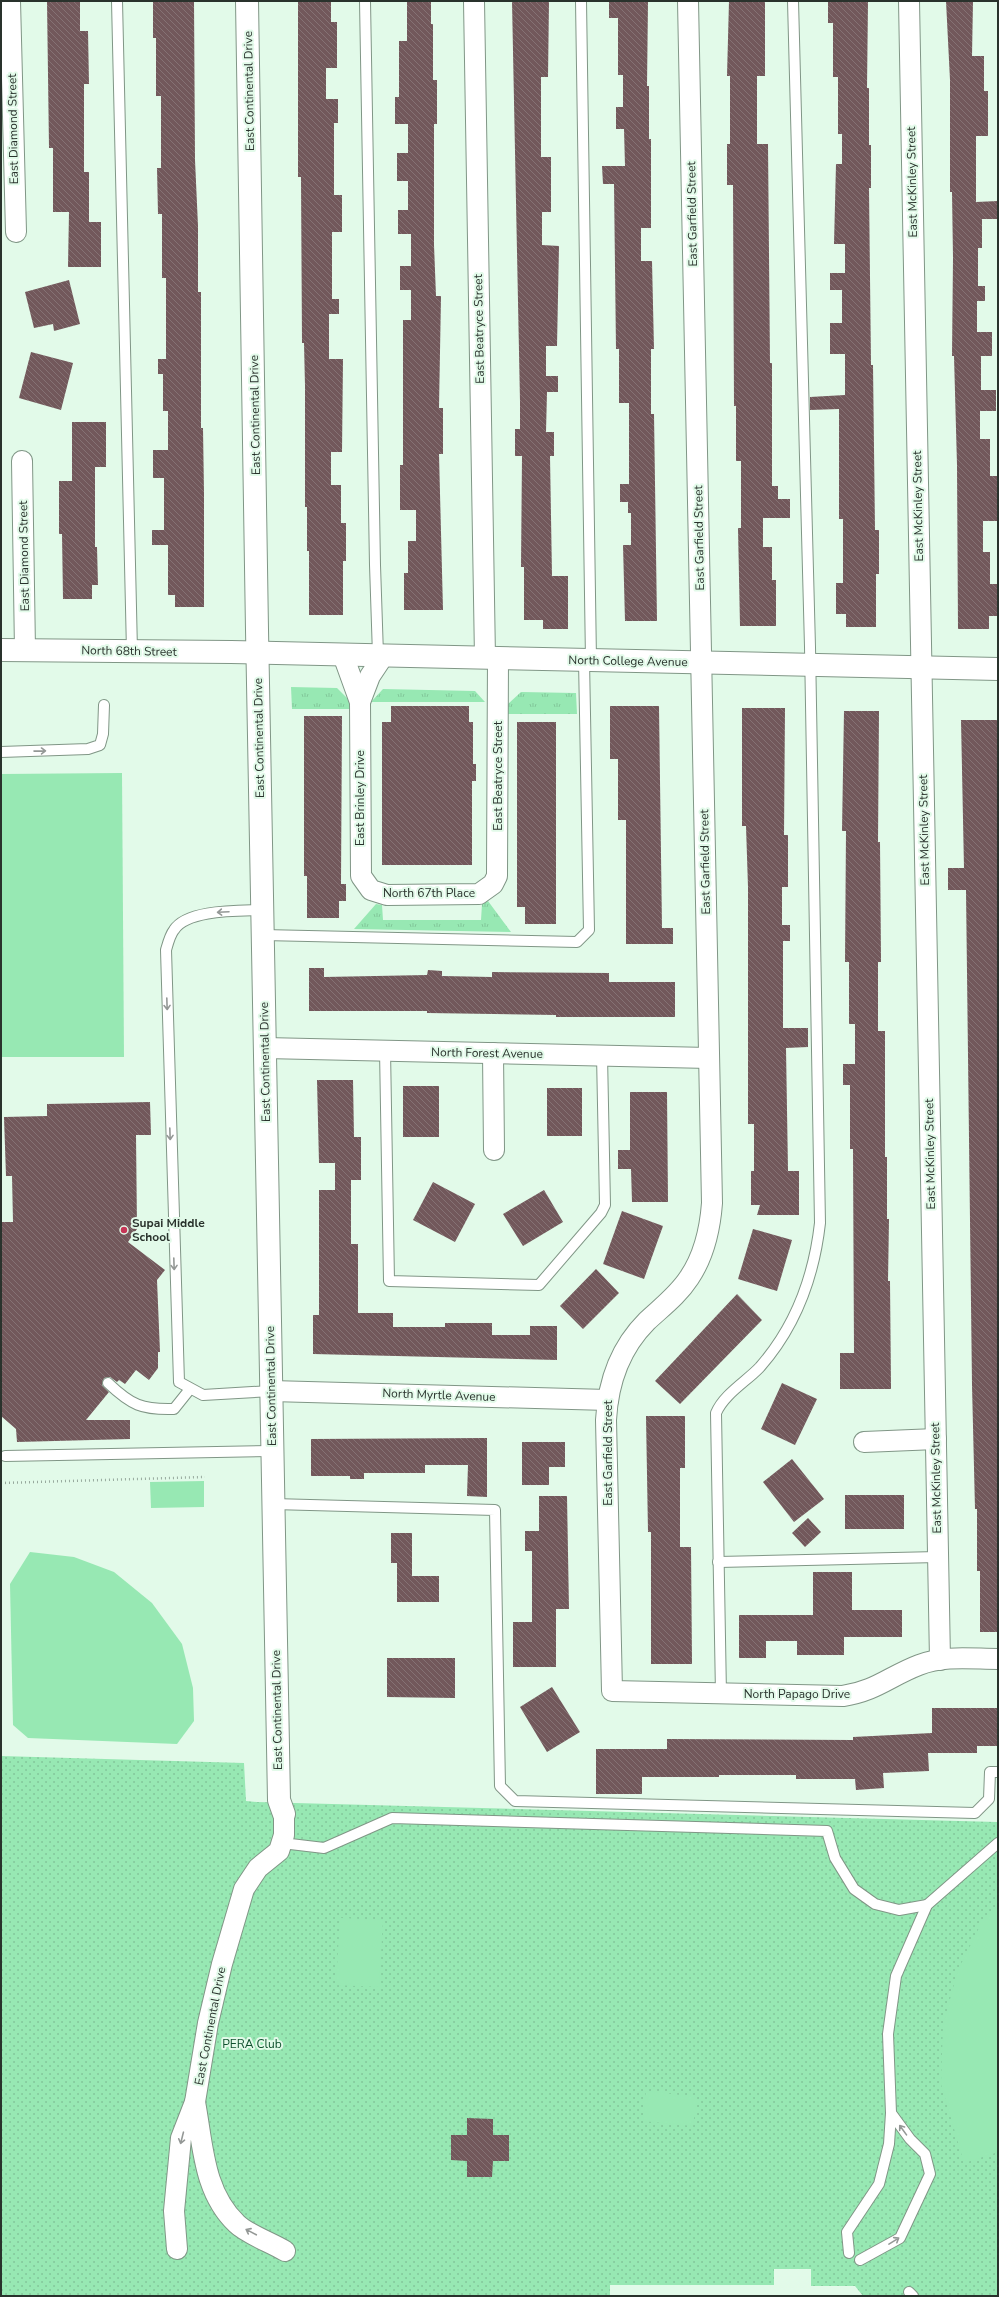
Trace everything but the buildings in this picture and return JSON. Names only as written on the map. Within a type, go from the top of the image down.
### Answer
[{"type":"street","name":"East Diamond Street","points":[[10,1],[16,232]]},
{"type":"street","name":"East Continental Drive","points":[[177,2249],[174,2211],[181,2138],[195,2102],[208,2023],[237,1910],[244,1889],[258,1868],[279,1851],[284,1835],[284,1814],[279,1800],[273,1504],[257,652],[247,1]]},
{"type":"street","name":"East Beatryce Street","points":[[474,1],[498,868],[497,876],[486,890]]},
{"type":"street","name":"East Garfield Street","points":[[612,1691],[608,1400],[614,1374],[627,1346],[647,1322],[681,1289],[690,1277],[704,1249],[712,1203],[688,1]]},
{"type":"street","name":"East McKinley Street","points":[[909,1],[920,667],[940,1660]]},
{"type":"street","name":"East Diamond Street","points":[[22,461],[25,650]]},
{"type":"street","name":"North 68th Street","points":[[1,650],[257,652]]},
{"type":"street","name":"North College Avenue","points":[[257,652],[998,669]]},
{"type":"street","name":"East Brinley Drive","points":[[343,655],[360,702],[360,868],[362,876],[371,890]]},
{"type":"street","name":"East Brinley Drive","points":[[360,702],[370,676],[381,655]]},
{"type":"street","name":"North 67th Place","points":[[371,890],[387,895],[471,895],[486,890]]},
{"type":"street","name":"North Forest Avenue","points":[[265,1048],[709,1058]]},
{"type":"street","points":[[493,1053],[494,1150]]},
{"type":"street","name":"North Myrtle Avenue","points":[[271,1391],[608,1400]]},
{"type":"street","points":[[864,1442],[936,1439]]},
{"type":"street","name":"North Papago Drive","points":[[612,1691],[830,1697],[856,1694],[881,1685],[920,1664],[940,1660],[998,1659]]},
{"type":"street","name":"East Continental Drive","points":[[195,2102],[202,2140],[203,2158],[218,2202],[237,2225],[285,2251]]},
{"type":"lane","points":[[117,1],[132,651]]},
{"type":"lane","points":[[365,1],[374,557],[381,655]]},
{"type":"lane","points":[[263,935],[577,942],[589,930],[581,1]]},
{"type":"lane","points":[[721,1694],[716,1412],[721,1403],[761,1366],[789,1327],[808,1286],[818,1244],[820,1223],[810,665],[793,1]]},
{"type":"lane","points":[[1,752],[88,750],[100,745],[103,734],[104,705]]},
{"type":"lane","points":[[262,910],[216,912],[193,917],[174,928],[166,950],[177,1372],[179,1382],[203,1395],[271,1391]]},
{"type":"lane","points":[[385,1050],[389,1281],[540,1285],[601,1213],[605,1205],[602,1055]]},
{"type":"lane","points":[[108,1383],[125,1399],[149,1410],[174,1409],[190,1389]]},
{"type":"lane","points":[[6,1456],[272,1451]]},
{"type":"lane","points":[[273,1504],[495,1510],[500,1786],[514,1801],[975,1813],[990,1799],[990,1772],[998,1772]]},
{"type":"lane","points":[[718,1562],[938,1557]]},
{"type":"lane","points":[[282,1843],[324,1848],[392,1818],[827,1831],[835,1858],[854,1889],[875,1904],[899,1910],[927,1905]]},
{"type":"lane","points":[[849,2253],[847,2232],[879,2184],[889,2144],[891,2113],[888,2034],[896,1976],[927,1905],[998,1843]]},
{"type":"lane","points":[[860,2260],[900,2238],[930,2174],[925,2154],[910,2139],[891,2113]]},
{"type":"path","points":[[1,1483],[205,1477]]},
{"type":"green space","points":[[291,687],[337,688],[350,701],[350,709],[292,709]]},
{"type":"green space","points":[[383,689],[475,691],[485,702],[371,702]]},
{"type":"green space","points":[[521,692],[576,693],[577,714],[508,714],[508,704]]},
{"type":"green space","points":[[122,773],[124,1057],[1,1057],[1,774]]},
{"type":"green space","points":[[488,901],[511,932],[354,929],[376,904],[382,905],[383,920],[481,920],[482,904]]},
{"type":"green space","points":[[204,1481],[204,1507],[151,1508],[150,1482]]},
{"type":"green space","points":[[30,1552],[74,1557],[114,1572],[152,1603],[182,1644],[193,1688],[194,1721],[177,1744],[28,1738],[13,1725],[10,1584]]},
{"type":"green space","name":"PERA Club","points":[[1,1756],[244,1763],[246,1801],[257,1802],[997,1822],[998,1818],[998,2296],[863,2296],[855,2286],[811,2286],[811,2269],[774,2269],[774,2285],[610,2285],[610,2296],[1,2296]]},
{"type":"green space","points":[[998,1905],[998,2152],[964,2163],[941,2084],[943,2025],[958,1970],[980,1926]]},
{"type":"green space","points":[[340,1918],[383,1920],[379,1987],[336,1985]]},
{"type":"green space","points":[[646,2091],[697,2097],[693,2126],[643,2121]]},
{"type":"place","name":"Supai Middle School","points":[[124,1230]]}]
